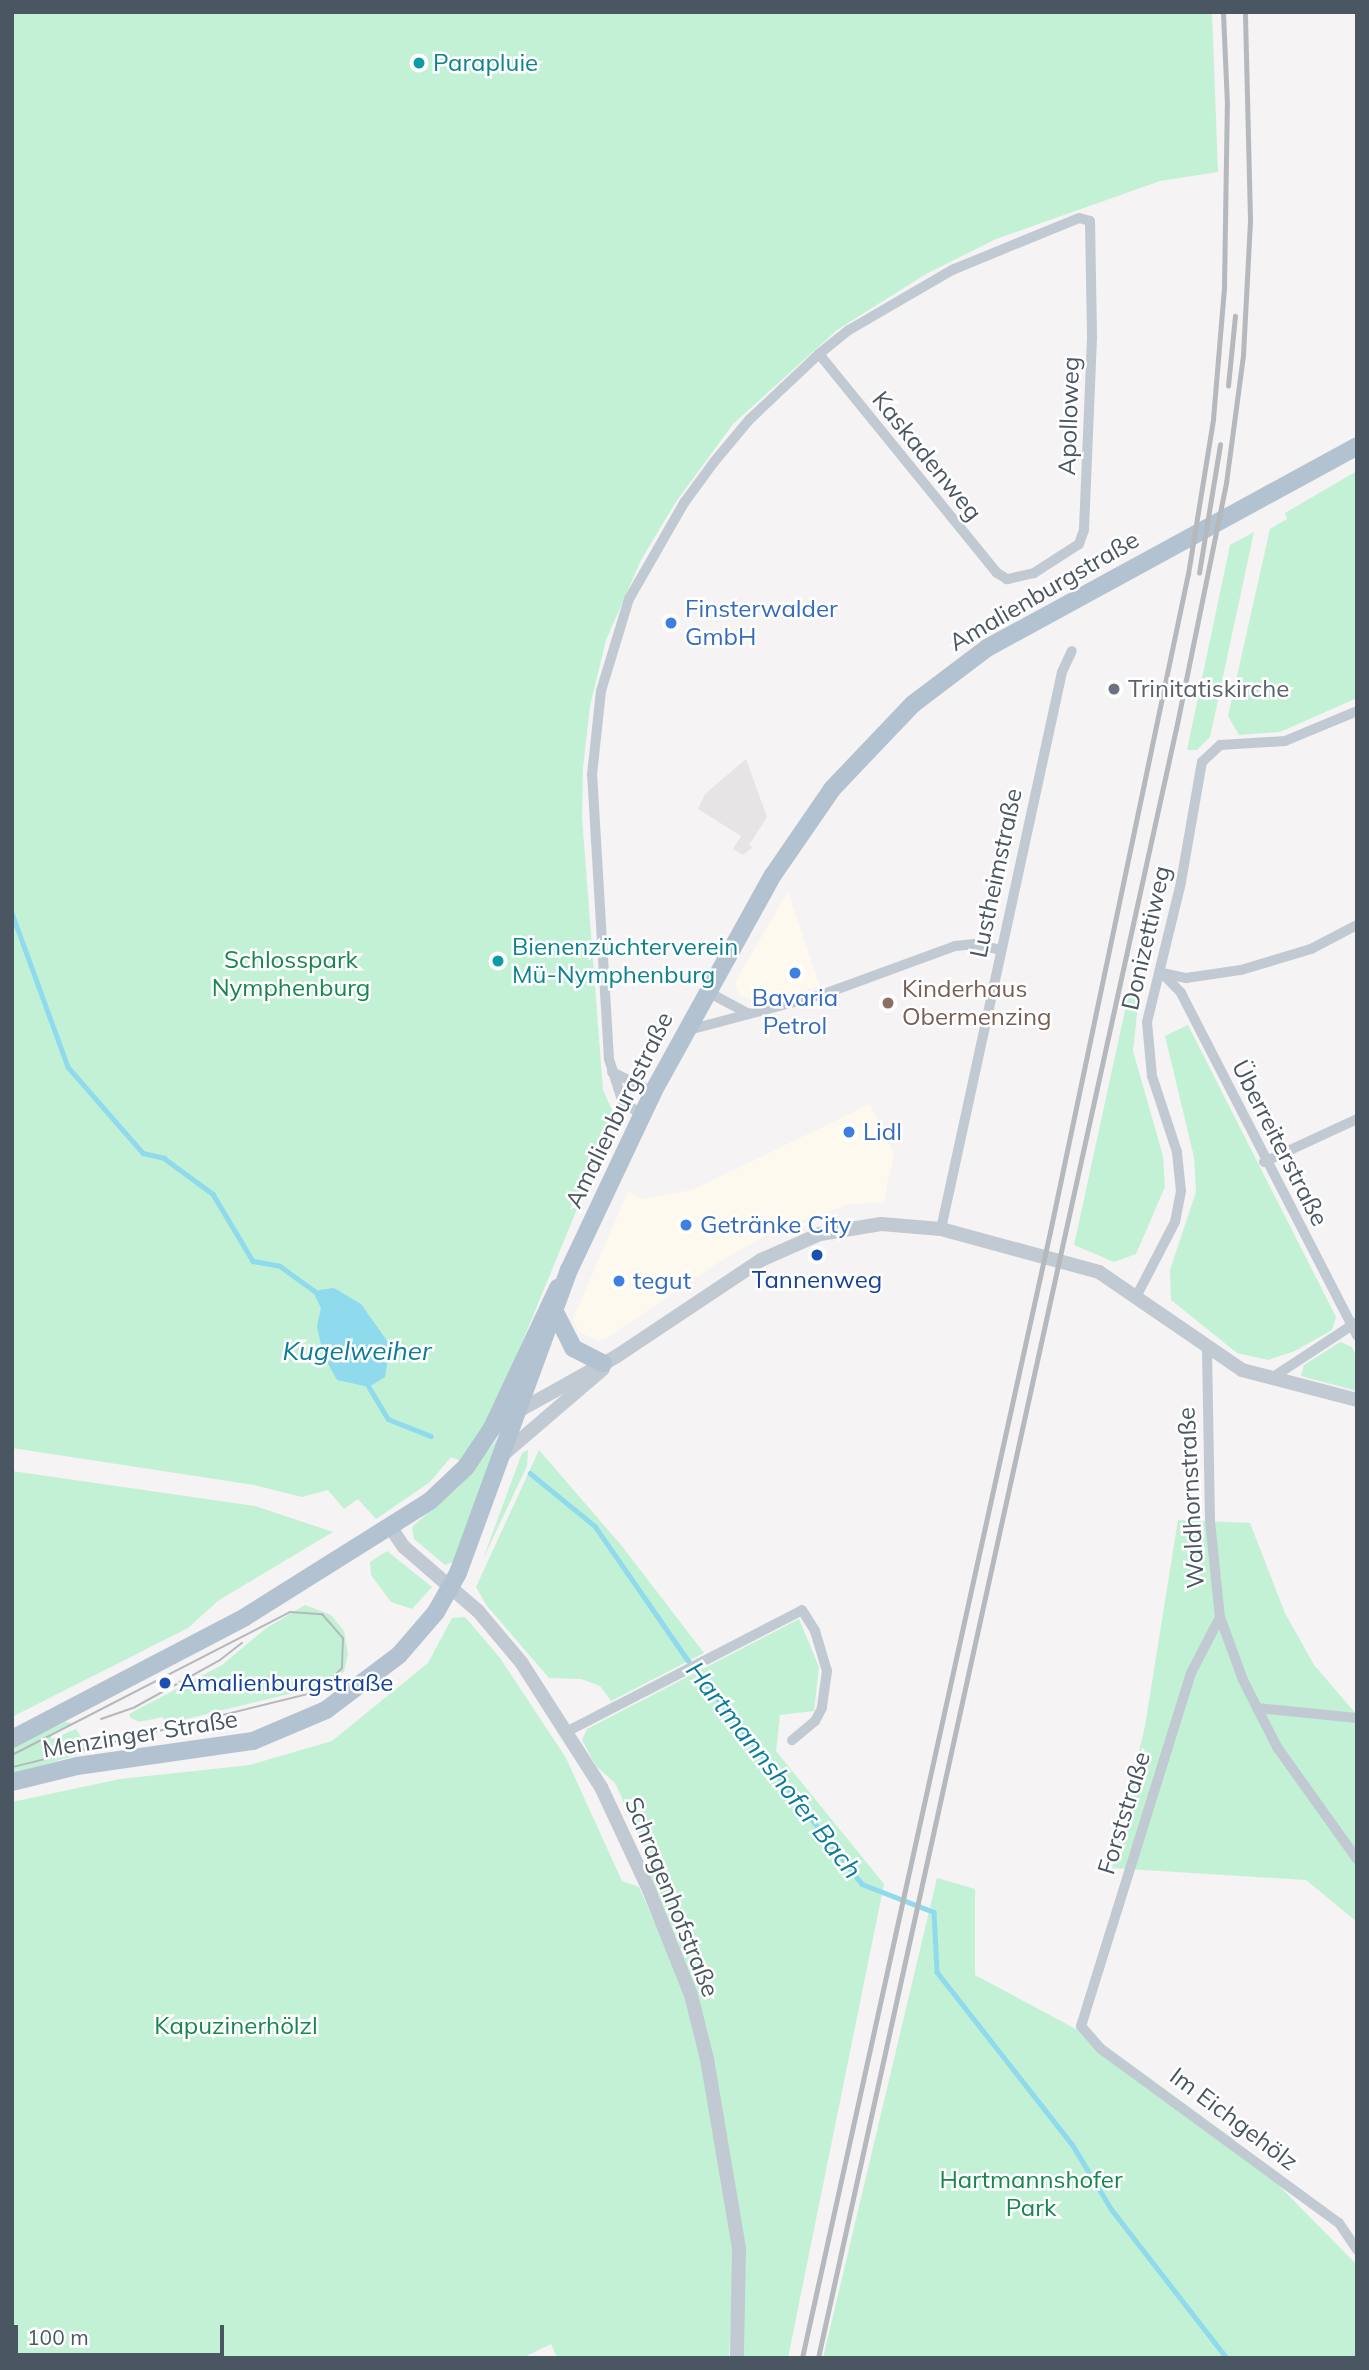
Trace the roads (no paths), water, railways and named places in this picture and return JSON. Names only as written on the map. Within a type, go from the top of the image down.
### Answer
[{"type":"main road","name":"Amalienburgstraße","points":[[492,1428],[547,1305],[569,1270],[653,1092],[706,991],[797,835],[874,741],[913,704],[1011,632],[1275,493],[1357,446]]},
{"type":"main road","name":"Amalienburgstraße","points":[[529,1388],[569,1270]]},
{"type":"main road","points":[[556,1314],[561,1333],[573,1348],[610,1359]]},
{"type":"main road","name":"Menzinger Straße","points":[[12,1782],[77,1766],[225,1747],[302,1723],[347,1698],[382,1671],[423,1629],[452,1587],[529,1388]]},
{"type":"main road","name":"Menzinger Straße","points":[[12,1739],[245,1617],[390,1528],[448,1485],[492,1428]]},
{"type":"street","name":"Apolloweg","points":[[819,354],[860,324],[952,270],[1079,218],[1087,218],[1092,224],[1084,530],[1079,544],[1065,555],[1034,573],[1007,579]]},
{"type":"street","name":"Kaskadenweg","points":[[819,354],[976,551],[1007,579]]},
{"type":"street","points":[[642,1115],[625,1106],[612,1072],[592,775],[601,691],[617,629],[658,545],[699,482],[749,420],[819,354]]},
{"type":"street","name":"Lustheimstraße","points":[[941,1229],[1062,673],[1072,651]]},
{"type":"street","name":"Donizettiweg","points":[[1137,1295],[1175,1222],[1181,1191],[1177,1153],[1152,1076],[1147,1022],[1162,973],[1202,762],[1212,748],[1285,741],[1357,711]]},
{"type":"street","points":[[1162,973],[1186,978],[1241,970],[1311,949],[1357,925]]},
{"type":"street","points":[[684,1032],[824,993],[955,946],[975,944],[1000,950]]},
{"type":"street","name":"Überreiterstraße","points":[[1162,973],[1181,993],[1265,1162],[1355,1327]]},
{"type":"street","points":[[706,991],[747,1013]]},
{"type":"street","points":[[612,1072],[653,1092]]},
{"type":"street","points":[[1265,1162],[1357,1119]]},
{"type":"street","name":"Menzinger Straße","points":[[492,1428],[610,1359],[720,1285],[805,1239],[881,1224],[941,1229],[1099,1272],[1137,1295],[1208,1349],[1242,1370],[1357,1401]]},
{"type":"street","points":[[1270,1379],[1355,1327]]},
{"type":"street","name":"Waldhornstraße","points":[[1208,1349],[1210,1521],[1220,1617],[1257,1708],[1277,1747],[1357,1859]]},
{"type":"street","name":"Menzinger Straße","points":[[505,1453],[610,1359]]},
{"type":"street","name":"Schragenhofstraße","points":[[390,1528],[410,1553],[452,1587],[506,1641],[568,1731],[630,1844],[691,1995],[707,2059],[739,2249],[737,2358]]},
{"type":"street","points":[[568,1731],[802,1609],[816,1631],[827,1671],[822,1708],[815,1721],[792,1740]]},
{"type":"street","name":"Forststraße","points":[[1082,2026],[1191,1673],[1220,1617]]},
{"type":"street","points":[[1257,1708],[1357,1718]]},
{"type":"street","name":"Im Eichgehölz","points":[[1082,2026],[1101,2049],[1339,2223],[1357,2250]]},
{"type":"water","name":"Kugelweiher","points":[[334,1288],[361,1304],[390,1345],[385,1377],[369,1387],[337,1380],[323,1355],[317,1326],[321,1308],[315,1296],[319,1290]]},
{"type":"waterway","points":[[12,913],[68,1067],[143,1153],[164,1158],[213,1194],[253,1261],[280,1266],[316,1292]]},
{"type":"waterway","name":"Hartmannshofer Bach","points":[[369,1387],[388,1419],[431,1436]]},
{"type":"waterway","name":"Hartmannshofer Bach","points":[[530,1473],[595,1526],[687,1659],[862,1884],[934,1912],[937,1972],[1072,2144],[1112,2210],[1227,2358]]},
{"type":"tram line","points":[[12,1755],[290,1612],[322,1614],[343,1638],[342,1668],[320,1691],[12,1767]]},
{"type":"tram line","points":[[101,1719],[135,1707],[220,1660],[242,1643]]},
{"type":"railway","points":[[802,2358],[1050,1232],[1188,574],[1213,419],[1224,287],[1227,105],[1223,12]]},
{"type":"railway","points":[[818,2358],[1176,729],[1226,483],[1243,355],[1250,220],[1245,12]]},
{"type":"railway","points":[[1228,386],[1235,316]]},
{"type":"railway","points":[[1199,573],[1220,445]]},
{"type":"place","name":"Parapluie","points":[[419,63]]},
{"type":"place","name":"Finsterwalder GmbH","points":[[671,623]]},
{"type":"place","name":"Trinitatiskirche","points":[[1114,689]]},
{"type":"place","name":"Bienenzüchterverein Mü-Nymphenburg","points":[[498,961]]},
{"type":"place","name":"Bavaria Petrol","points":[[795,973]]},
{"type":"place","name":"Kinderhaus Obermenzing","points":[[888,1003]]},
{"type":"place","name":"Lidl","points":[[849,1132]]},
{"type":"place","name":"Getränke City","points":[[686,1225]]},
{"type":"place","name":"Tannenweg","points":[[817,1255]]},
{"type":"place","name":"tegut","points":[[619,1281]]},
{"type":"place","name":"Amalienburgstraße","points":[[165,1683]]},
{"type":"park label","name":"Schlosspark Nymphenburg","points":[[291,974]]},
{"type":"park label","name":"Kapuzinerhölzl","points":[[236,2026]]},
{"type":"park label","name":"Hartmannshofer Park","points":[[1031,2194]]}]
